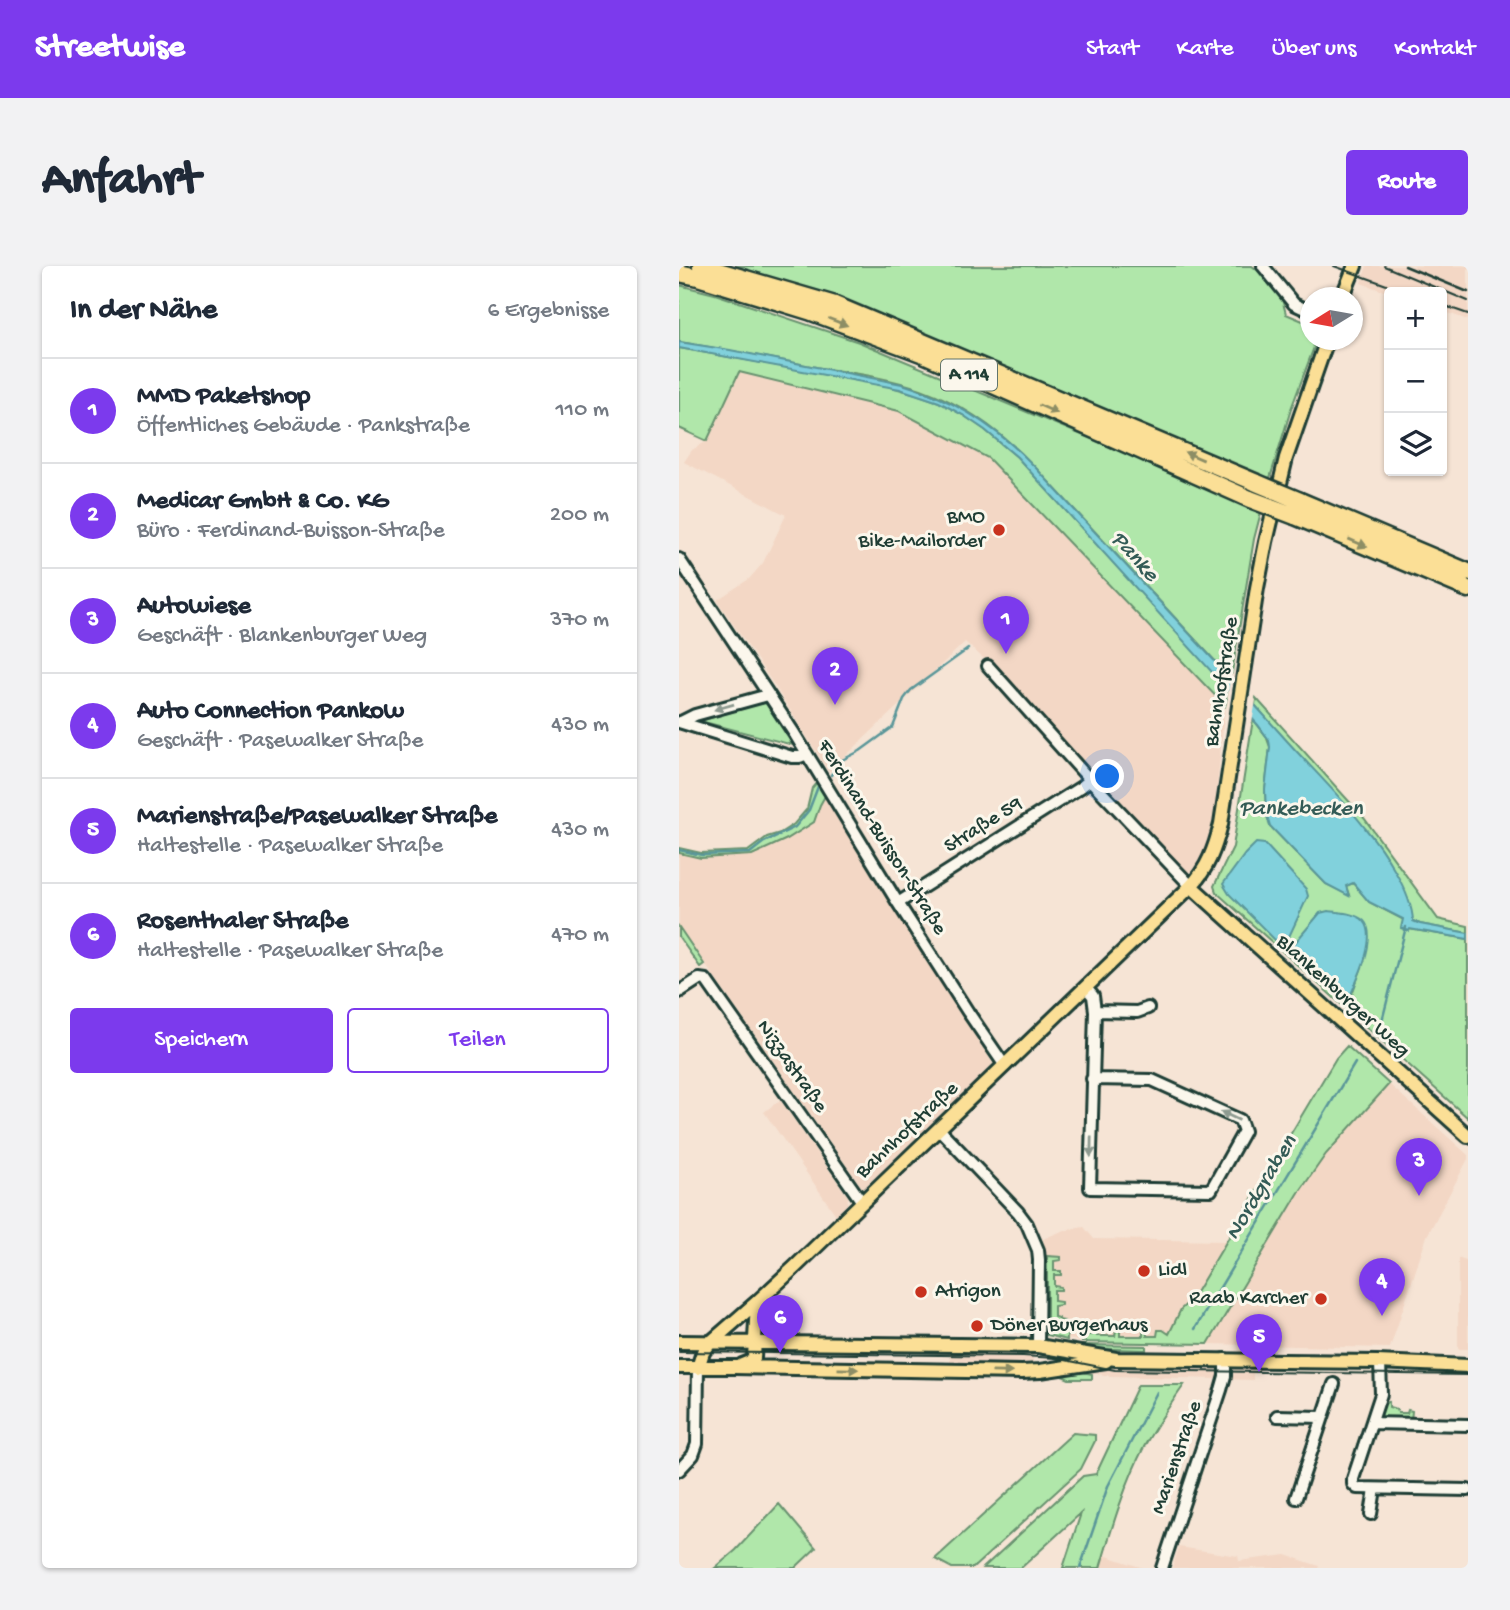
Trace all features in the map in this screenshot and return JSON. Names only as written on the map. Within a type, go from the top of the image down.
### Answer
[{"type":"highway","name":"A 114","points":[[701,266],[835,304],[1257,483],[1298,509],[1468,589]]},
{"type":"highway","name":"A 114","points":[[679,273],[809,311],[921,353],[1250,499],[1298,509],[1468,572]]},
{"type":"main road","points":[[1346,287],[1355,266]]},
{"type":"main road","name":"Bahnhofstraße","points":[[710,1343],[757,1302],[1005,1066],[1206,869],[1218,837],[1263,556],[1278,491],[1323,350]]},
{"type":"main road","name":"Blankenburger Weg","points":[[1191,886],[1468,1136]]},
{"type":"main road","points":[[735,1367],[754,1358],[757,1302]]},
{"type":"main road","points":[[679,1342],[1038,1346],[1117,1359]]},
{"type":"main road","points":[[698,1368],[702,1352],[710,1343]]},
{"type":"main road","points":[[902,1370],[903,1346]]},
{"type":"main road","points":[[1038,1346],[1040,1371]]},
{"type":"main road","points":[[679,1367],[1040,1371],[1117,1359],[1380,1362],[1468,1366]]},
{"type":"street","points":[[1263,266],[1294,304],[1300,307]]},
{"type":"street","name":"Ferdinand-Buisson-Straße","points":[[679,559],[807,754],[898,904],[1005,1066]]},
{"type":"street","points":[[988,666],[1090,780],[1191,886]]},
{"type":"street","points":[[680,722],[695,715],[768,695]]},
{"type":"street","points":[[680,722],[792,757],[807,754]]},
{"type":"street","name":"Straße 59","points":[[898,904],[1090,780]]},
{"type":"street","name":"Nizzastraße","points":[[679,992],[699,979],[706,980],[862,1202]]},
{"type":"street","points":[[1086,988],[1093,996],[1095,1011],[1092,1079],[1090,1188],[1211,1190],[1244,1132],[1240,1120],[1152,1080],[1092,1079]]},
{"type":"street","points":[[1095,1011],[1137,1012],[1148,1008]]},
{"type":"street","points":[[939,1129],[1018,1212],[1035,1240],[1039,1260],[1038,1346]]},
{"type":"street","name":"Marienstraße","points":[[1162,1568],[1221,1390],[1225,1359]]},
{"type":"street","points":[[1380,1362],[1381,1394],[1353,1484],[1357,1488],[1375,1489],[1468,1490]]},
{"type":"street","points":[[679,1471],[693,1455],[697,1444],[698,1368]]},
{"type":"street","points":[[1296,1498],[1334,1384]]},
{"type":"street","points":[[1277,1416],[1322,1417]]},
{"type":"street","points":[[1372,1423],[1468,1425]]},
{"type":"street","points":[[1371,1514],[1375,1489]]},
{"type":"shaded area","points":[[1367,266],[1468,266],[1468,320],[1447,313],[1447,287],[1384,287],[1384,291],[1361,283]]},
{"type":"shaded area","points":[[739,372],[899,411],[988,458],[1225,706],[1213,830],[1207,850],[1196,867],[1190,872],[1180,870],[991,660],[983,658],[965,642],[829,772],[717,600],[749,579],[763,563],[786,515],[684,462],[692,450],[707,441]]},
{"type":"shaded area","points":[[825,796],[993,1064],[863,1189],[679,927],[679,853],[701,858],[752,855],[814,823]]},
{"type":"shaded area","points":[[1389,1084],[1468,1155],[1427,1236],[1390,1348],[1208,1344],[1298,1194],[1326,1154]]},
{"type":"shaded area","points":[[780,1100],[848,1197],[847,1204],[836,1215],[764,1112]]},
{"type":"shaded area","points":[[1084,1227],[1094,1239],[1227,1241],[1192,1299],[1181,1309],[1170,1344],[1082,1342],[1047,1335],[1048,1265],[1043,1239],[1062,1231]]},
{"type":"shaded area","points":[[1458,1258],[1468,1262],[1468,1349],[1458,1349]]},
{"type":"shaded area","points":[[950,1352],[1033,1355],[1033,1364],[950,1364]]},
{"type":"shaded area","points":[[1102,1367],[1253,1368],[1253,1380],[1111,1376],[1072,1370]]},
{"type":"shaded area","points":[[1179,1547],[1238,1556],[1239,1561],[1286,1555],[1319,1566],[1172,1568]]},
{"type":"shaded area","points":[[1104,1555],[1143,1568],[1100,1568]]},
{"type":"green space","points":[[1252,266],[1265,276],[1281,295],[1286,314],[1300,320],[1300,350],[1313,350],[1270,478],[1256,475],[855,310],[735,267]]},
{"type":"green space","points":[[679,285],[715,294],[859,342],[1261,512],[1231,678],[1035,467],[983,421],[953,403],[895,381],[679,342]]},
{"type":"green space","points":[[679,348],[884,385],[939,402],[963,415],[1017,457],[1223,683],[1228,692],[1225,706],[988,458],[899,411],[739,372],[707,441],[679,428]]},
{"type":"green space","points":[[1256,698],[1364,818],[1438,919],[1468,926],[1468,933],[1413,921],[1278,732],[1255,705]]},
{"type":"green space","points":[[765,702],[793,745],[700,721]]},
{"type":"green space","points":[[1253,719],[1266,736],[1270,747],[1265,790],[1270,826],[1326,884],[1349,895],[1346,886],[1353,883],[1369,902],[1404,920],[1402,928],[1468,939],[1468,1118],[1216,892],[1214,886],[1233,847]],"holes":[[[1292,951],[1365,958],[1352,994],[1343,997]]]},
{"type":"green space","points":[[817,782],[825,796],[814,822],[787,839],[752,855],[701,858],[679,853],[679,848],[701,853],[748,851],[767,837],[794,824],[807,809],[812,788]]},
{"type":"green space","points":[[679,927],[704,964],[700,967],[679,937]]},
{"type":"green space","points":[[1347,1046],[1389,1084],[1326,1154],[1298,1194],[1208,1344],[1082,1342],[1081,1327],[1085,1327],[1086,1335],[1092,1335],[1093,1330],[1096,1330],[1097,1336],[1115,1336],[1116,1330],[1120,1330],[1120,1336],[1143,1336],[1143,1330],[1146,1330],[1147,1336],[1157,1336],[1158,1330],[1169,1334],[1181,1309],[1192,1299],[1336,1058]]},
{"type":"green space","points":[[1047,1256],[1061,1257],[1061,1260],[1054,1261],[1054,1271],[1061,1271],[1061,1275],[1054,1275],[1054,1286],[1061,1287],[1061,1290],[1054,1290],[1054,1301],[1061,1302],[1061,1305],[1054,1306],[1054,1317],[1064,1321],[1067,1340],[1047,1335]]},
{"type":"green space","points":[[1081,1345],[1146,1346],[1146,1350],[1081,1348]]},
{"type":"green space","points":[[1072,1370],[1092,1374],[1092,1379],[1069,1379],[1060,1375],[1060,1372]]},
{"type":"green space","points":[[1138,1385],[1184,1385],[1145,1445],[1131,1474],[1100,1568],[1063,1568],[1081,1513],[1021,1568],[983,1568],[1083,1476],[1096,1474]]},
{"type":"green space","points":[[1389,1402],[1389,1407],[1397,1409],[1398,1413],[1412,1411],[1411,1421],[1383,1419],[1379,1413],[1383,1403]]},
{"type":"green space","points":[[1073,1433],[1095,1435],[1095,1441],[1081,1469],[973,1568],[952,1568],[935,1559]]},
{"type":"green space","points":[[779,1504],[816,1548],[795,1568],[715,1568],[736,1550]]},
{"type":"water","name":"Pankebecken","points":[[679,342],[902,384],[940,398],[974,416],[1006,440],[1035,467],[1345,803],[1388,859],[1408,898],[1413,921],[1468,933],[1468,939],[1401,928],[1403,919],[1369,902],[1353,883],[1346,886],[1349,896],[1326,884],[1270,826],[1265,790],[1269,740],[1222,683],[1017,457],[985,430],[939,402],[900,389],[679,348]]},
{"type":"water","points":[[1256,843],[1265,844],[1306,889],[1308,896],[1287,941],[1281,943],[1229,894],[1223,884]]},
{"type":"water","points":[[1328,911],[1357,916],[1368,928],[1368,946],[1362,968],[1351,994],[1343,997],[1292,952],[1293,945],[1320,913]]},
{"type":"pier","points":[[1231,673],[1256,700],[1252,723],[1227,697]]},
{"type":"waterway","points":[[831,775],[840,761],[860,751],[893,727],[904,699],[911,690],[968,649]]},
{"type":"waterway","points":[[679,850],[702,855],[750,853],[764,842],[795,827],[809,810],[819,784]]},
{"type":"waterway","name":"Nordgraben","points":[[1377,1027],[1382,1021],[1406,927]]},
{"type":"waterway","name":"Nordgraben","points":[[1195,1329],[1355,1063]]},
{"type":"waterway","name":"Nordgraben","points":[[1080,1568],[1108,1486],[1157,1392]]},
{"type":"tram line","points":[[1334,266],[1392,287]]},
{"type":"tram line","points":[[1384,266],[1468,301]]},
{"type":"tram line","points":[[1447,307],[1468,314]]},
{"type":"tram line","points":[[679,1352],[1023,1356],[1055,1358],[1115,1370],[1468,1375]]},
{"type":"railway","points":[[1405,266],[1468,292]]},
{"type":"place","name":"BMO Bike-Mailorder","points":[[999,530]]},
{"type":"place","name":"MMD Paketshop","points":[[1006,654]]},
{"type":"place","name":"Medicar GmbH & Co. KG","points":[[835,705]]},
{"type":"place","name":"Autowiese","points":[[1419,1196]]},
{"type":"place","name":"Lidl","points":[[1144,1271]]},
{"type":"place","name":"Atrigon","points":[[921,1292]]},
{"type":"place","name":"Raab Karcher","points":[[1321,1299]]},
{"type":"place","name":"Auto Connection Pankow","points":[[1382,1316]]},
{"type":"place","name":"Döner Burgerhaus","points":[[977,1326]]},
{"type":"place","name":"Rosenthaler Straße","points":[[780,1353]]},
{"type":"place","name":"Marienstraße/Pasewalker Straße","points":[[1259,1372]]},
{"type":"water label","name":"Panke","points":[[1134,557]]}]
